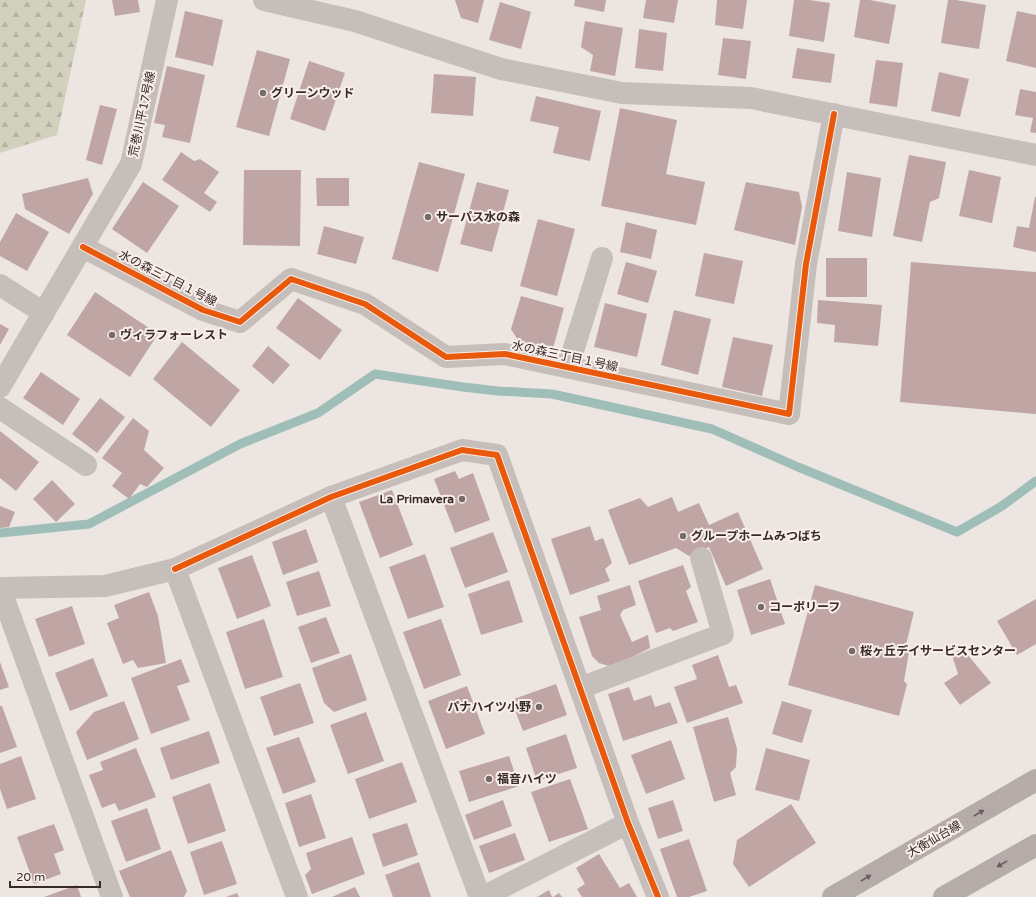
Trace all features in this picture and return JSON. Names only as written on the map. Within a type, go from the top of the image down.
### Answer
[{"type":"main road","name":"大衡仙台線","points":[[833,897],[1036,780]]},
{"type":"main road","points":[[944,897],[1036,845]]},
{"type":"street","name":"荒巻川平17号線","points":[[0,387],[131,164],[167,0]]},
{"type":"street","points":[[264,0],[355,21],[501,69],[539,77],[622,93],[751,98],[1036,155]]},
{"type":"street","name":"水の森三丁目１号線","points":[[83,247],[203,310],[240,322],[291,279],[365,304],[446,357],[505,354],[790,414],[806,264],[834,114]]},
{"type":"street","points":[[568,368],[602,258]]},
{"type":"street","points":[[0,285],[44,313]]},
{"type":"street","points":[[0,408],[86,465]]},
{"type":"street","points":[[112,897],[0,588],[105,586],[175,569],[331,497],[462,450],[497,455],[628,823],[658,897]]},
{"type":"street","points":[[331,497],[482,897],[628,823]]},
{"type":"street","points":[[580,688],[723,634],[701,558]]},
{"type":"street","points":[[175,569],[297,897]]},
{"type":"green space","points":[[0,0],[86,0],[57,135],[0,153]]},
{"type":"building","points":[[112,0],[138,0],[140,12],[115,16]]},
{"type":"building","points":[[455,0],[484,0],[478,23],[461,18]]},
{"type":"building","points":[[575,0],[606,0],[604,12],[574,6]]},
{"type":"building","points":[[646,0],[678,0],[674,23],[643,18]]},
{"type":"building","points":[[717,0],[747,0],[743,29],[715,25]]},
{"type":"building","points":[[794,0],[809,0],[830,3],[824,42],[789,36]]},
{"type":"building","points":[[860,0],[870,0],[896,5],[889,44],[854,37]]},
{"type":"building","points":[[948,0],[986,5],[979,49],[941,43]]},
{"type":"building","points":[[500,2],[531,12],[521,49],[489,40]]},
{"type":"building","points":[[185,11],[223,20],[213,66],[175,57]]},
{"type":"building","points":[[1017,11],[1036,15],[1036,68],[1006,61]]},
{"type":"building","points":[[585,21],[623,28],[615,76],[590,71],[593,55],[581,47]]},
{"type":"building","points":[[639,29],[667,33],[663,71],[635,68]]},
{"type":"building","points":[[723,38],[751,41],[746,79],[718,75]]},
{"type":"building","points":[[797,48],[835,54],[831,83],[792,78]]},
{"type":"building","name":"グリーンウッド","points":[[257,50],[290,59],[269,136],[236,127]]},
{"type":"building","points":[[876,60],[903,63],[897,107],[869,103]]},
{"type":"building","points":[[309,61],[345,73],[325,131],[290,119]]},
{"type":"building","points":[[167,66],[205,75],[190,143],[162,137],[165,125],[154,123]]},
{"type":"building","points":[[939,72],[969,79],[960,117],[931,111]]},
{"type":"building","points":[[434,74],[476,77],[473,116],[431,113]]},
{"type":"building","points":[[1020,89],[1036,92],[1036,133],[1030,132],[1033,118],[1015,115]]},
{"type":"building","points":[[536,96],[601,111],[590,161],[553,153],[559,127],[530,121]]},
{"type":"building","points":[[100,105],[117,109],[102,165],[86,160]]},
{"type":"building","points":[[620,108],[677,120],[666,174],[705,182],[696,225],[601,206]]},
{"type":"building","points":[[181,152],[194,161],[200,159],[219,172],[204,193],[217,202],[210,212],[162,180]]},
{"type":"building","points":[[909,155],[946,162],[939,198],[930,202],[922,242],[893,236]]},
{"type":"building","name":"サーパス水の森","points":[[419,162],[465,174],[438,272],[392,259]]},
{"type":"building","points":[[244,170],[301,170],[300,246],[243,245]]},
{"type":"building","points":[[969,170],[1001,177],[992,223],[959,216]]},
{"type":"building","points":[[847,172],[881,178],[872,237],[838,231]]},
{"type":"building","points":[[88,178],[93,194],[69,234],[25,209],[22,194]]},
{"type":"building","points":[[316,178],[349,178],[349,206],[317,206]]},
{"type":"building","points":[[143,182],[179,206],[147,253],[112,229]]},
{"type":"building","points":[[477,182],[509,190],[492,252],[460,244]]},
{"type":"building","points":[[746,182],[799,192],[802,207],[795,245],[734,230]]},
{"type":"building","points":[[1035,197],[1036,252],[1013,247],[1017,226],[1029,228]]},
{"type":"building","points":[[16,213],[49,232],[27,271],[0,256],[0,242]]},
{"type":"building","points":[[538,219],[575,229],[557,296],[520,286]]},
{"type":"building","points":[[626,222],[657,230],[651,259],[620,252]]},
{"type":"building","points":[[324,226],[364,237],[356,264],[317,254]]},
{"type":"building","points":[[704,253],[743,261],[734,304],[695,296]]},
{"type":"building","points":[[826,258],[867,258],[867,297],[826,297]]},
{"type":"building","points":[[626,262],[657,271],[648,303],[617,294]]},
{"type":"building","points":[[911,262],[1036,272],[1036,414],[900,402]]},
{"type":"building","name":"ヴィラフォーレスト","points":[[95,292],[158,334],[130,377],[67,335]]},
{"type":"building","points":[[521,296],[564,308],[552,352],[519,342],[511,329]]},
{"type":"building","points":[[298,298],[342,330],[320,360],[276,328]]},
{"type":"building","points":[[818,300],[882,305],[878,346],[834,342],[835,325],[817,323]]},
{"type":"building","points":[[605,303],[647,314],[637,357],[594,347]]},
{"type":"building","points":[[674,310],[711,319],[698,375],[661,365]]},
{"type":"building","points":[[0,324],[9,329],[0,345]]},
{"type":"building","points":[[733,337],[773,345],[762,396],[722,387]]},
{"type":"building","points":[[182,342],[240,390],[211,427],[153,379]]},
{"type":"building","points":[[268,346],[290,365],[273,384],[252,366]]},
{"type":"building","points":[[41,372],[80,399],[63,425],[23,398]]},
{"type":"building","points":[[100,398],[125,417],[97,453],[72,434]]},
{"type":"building","points":[[133,418],[149,431],[144,450],[164,468],[147,487],[140,484],[129,499],[112,486],[122,473],[102,458]]},
{"type":"building","points":[[0,431],[39,462],[16,491],[0,478]]},
{"type":"building","name":"La Primavera","points":[[455,471],[459,479],[473,473],[490,520],[455,533],[434,479]]},
{"type":"building","points":[[52,480],[75,504],[56,522],[33,499]]},
{"type":"building","points":[[392,490],[413,545],[380,558],[359,502]]},
{"type":"building","name":"グループホームみつばち","points":[[672,497],[678,512],[699,503],[709,525],[738,512],[763,569],[726,586],[709,547],[689,556],[676,548],[629,565],[608,510],[640,498],[648,507]]},
{"type":"building","points":[[0,506],[15,512],[9,527],[0,528]]},
{"type":"building","points":[[590,526],[595,541],[603,538],[612,563],[605,569],[610,581],[570,595],[551,539]]},
{"type":"building","points":[[306,529],[318,562],[283,575],[272,542]]},
{"type":"building","points":[[493,532],[508,572],[465,588],[450,548]]},
{"type":"building","points":[[425,554],[444,607],[408,619],[389,567]]},
{"type":"building","points":[[252,555],[271,606],[237,619],[218,568]]},
{"type":"building","points":[[683,565],[691,587],[686,591],[698,622],[673,631],[670,628],[656,633],[638,581]]},
{"type":"building","points":[[319,571],[331,606],[297,616],[286,582]]},
{"type":"building","name":"コーポリーフ","points":[[770,579],[785,624],[751,635],[737,590]]},
{"type":"building","points":[[509,580],[523,622],[481,635],[468,594]]},
{"type":"building","points":[[630,585],[636,605],[623,610],[620,615],[632,642],[648,635],[650,648],[612,667],[599,663],[592,656],[579,617],[601,610],[597,596]]},
{"type":"building","name":"桜ヶ丘デイサービスセンター","points":[[815,585],[914,612],[905,649],[909,652],[904,681],[907,684],[899,716],[788,685]]},
{"type":"building","points":[[149,592],[158,616],[166,663],[138,668],[133,660],[123,664],[107,623],[119,618],[114,605]]},
{"type":"building","points":[[1036,599],[1036,644],[1017,655],[997,621]]},
{"type":"building","points":[[72,606],[85,644],[49,657],[35,619]]},
{"type":"building","points":[[326,617],[340,653],[311,663],[298,627]]},
{"type":"building","points":[[264,619],[283,677],[245,689],[226,632]]},
{"type":"building","points":[[441,619],[461,675],[424,689],[403,632]]},
{"type":"building","points":[[962,648],[991,683],[960,705],[944,683],[958,674],[952,655]]},
{"type":"building","points":[[351,654],[367,700],[334,712],[324,703],[312,668]]},
{"type":"building","points":[[718,655],[729,687],[736,685],[743,703],[687,723],[674,687],[697,679],[692,665]]},
{"type":"building","points":[[93,658],[108,696],[70,711],[55,673]]},
{"type":"building","points":[[181,659],[190,682],[177,686],[190,720],[151,734],[131,678]]},
{"type":"building","points":[[0,662],[9,687],[0,690]]},
{"type":"building","points":[[300,683],[314,723],[274,736],[260,697]]},
{"type":"building","name":"パナハイツ小野","points":[[556,684],[567,715],[523,731],[511,700]]},
{"type":"building","points":[[467,686],[485,734],[446,749],[428,701]]},
{"type":"building","points":[[629,687],[634,701],[651,695],[655,707],[670,702],[678,723],[623,741],[608,694]]},
{"type":"building","points":[[124,701],[139,739],[87,760],[76,732],[94,712]]},
{"type":"building","points":[[782,701],[812,710],[802,743],[772,734]]},
{"type":"building","points":[[0,706],[2,706],[17,747],[0,753]]},
{"type":"building","points":[[366,712],[384,761],[348,774],[330,725]]},
{"type":"building","points":[[728,717],[737,749],[736,767],[730,773],[736,795],[714,802],[693,727]]},
{"type":"building","points":[[209,731],[220,763],[171,780],[160,748]]},
{"type":"building","points":[[566,734],[577,768],[537,781],[526,748]]},
{"type":"building","points":[[299,737],[316,782],[283,794],[266,748]]},
{"type":"building","points":[[671,740],[685,779],[646,794],[631,755]]},
{"type":"building","points":[[136,748],[156,797],[119,811],[115,803],[102,808],[89,775],[103,770],[100,762]]},
{"type":"building","points":[[766,748],[810,760],[799,801],[755,790]]},
{"type":"building","points":[[21,756],[36,799],[7,809],[0,789],[0,764]]},
{"type":"building","name":"福音ハイツ","points":[[509,756],[519,786],[469,802],[459,771]]},
{"type":"building","points":[[402,762],[417,802],[369,819],[355,779]]},
{"type":"building","points":[[570,779],[588,829],[549,842],[531,792]]},
{"type":"building","points":[[210,783],[226,831],[188,844],[172,797]]},
{"type":"building","points":[[311,794],[326,838],[299,847],[285,803]]},
{"type":"building","points":[[503,800],[512,826],[474,840],[465,815]]},
{"type":"building","points":[[673,800],[683,831],[658,839],[648,808]]},
{"type":"building","points":[[791,804],[816,843],[749,887],[733,864],[737,840]]},
{"type":"building","points":[[147,808],[161,849],[126,862],[111,821]]},
{"type":"building","points":[[407,823],[418,855],[383,867],[372,834]]},
{"type":"building","points":[[54,824],[64,850],[54,854],[61,874],[34,884],[17,837]]},
{"type":"building","points":[[515,833],[525,860],[489,873],[479,846]]},
{"type":"building","points":[[352,837],[365,874],[312,894],[305,875],[311,869],[306,853]]},
{"type":"building","points":[[689,839],[707,891],[689,897],[677,897],[660,849]]},
{"type":"building","points":[[222,841],[237,884],[204,895],[190,852]]},
{"type":"building","points":[[171,850],[187,891],[184,897],[130,897],[119,871]]},
{"type":"building","points":[[599,854],[620,888],[629,883],[637,897],[582,897],[577,889],[585,884],[576,868]]},
{"type":"building","points":[[419,862],[431,897],[393,897],[385,875]]},
{"type":"building","points":[[77,885],[81,897],[44,897]]},
{"type":"building","points":[[355,887],[360,897],[332,897]]},
{"type":"building","points":[[549,890],[552,897],[537,897]]},
{"type":"building","points":[[237,893],[239,897],[226,897]]},
{"type":"building","points":[[559,893],[562,897],[553,897]]},
{"type":"waterway","points":[[0,533],[89,524],[240,444],[318,413],[375,374],[498,391],[552,394],[712,429],[798,467],[957,532],[1002,506],[1036,481]]},
{"type":"cycle path","points":[[83,247],[203,310],[240,322],[291,279],[365,304],[446,357],[505,354],[789,414],[806,264],[834,114]]},
{"type":"cycle path","points":[[175,569],[331,497],[462,450],[497,455],[628,823],[658,897]]},
{"type":"place","name":"グリーンウッド","points":[[263,93]]},
{"type":"place","name":"サーパス水の森","points":[[428,217]]},
{"type":"place","name":"ヴィラフォーレスト","points":[[112,335]]},
{"type":"place","name":"La Primavera","points":[[462,499]]},
{"type":"place","name":"グループホームみつばち","points":[[683,536]]},
{"type":"place","name":"コーポリーフ","points":[[761,607]]},
{"type":"place","name":"桜ヶ丘デイサービスセンター","points":[[852,651]]},
{"type":"place","name":"パナハイツ小野","points":[[539,707]]},
{"type":"place","name":"福音ハイツ","points":[[489,779]]}]
